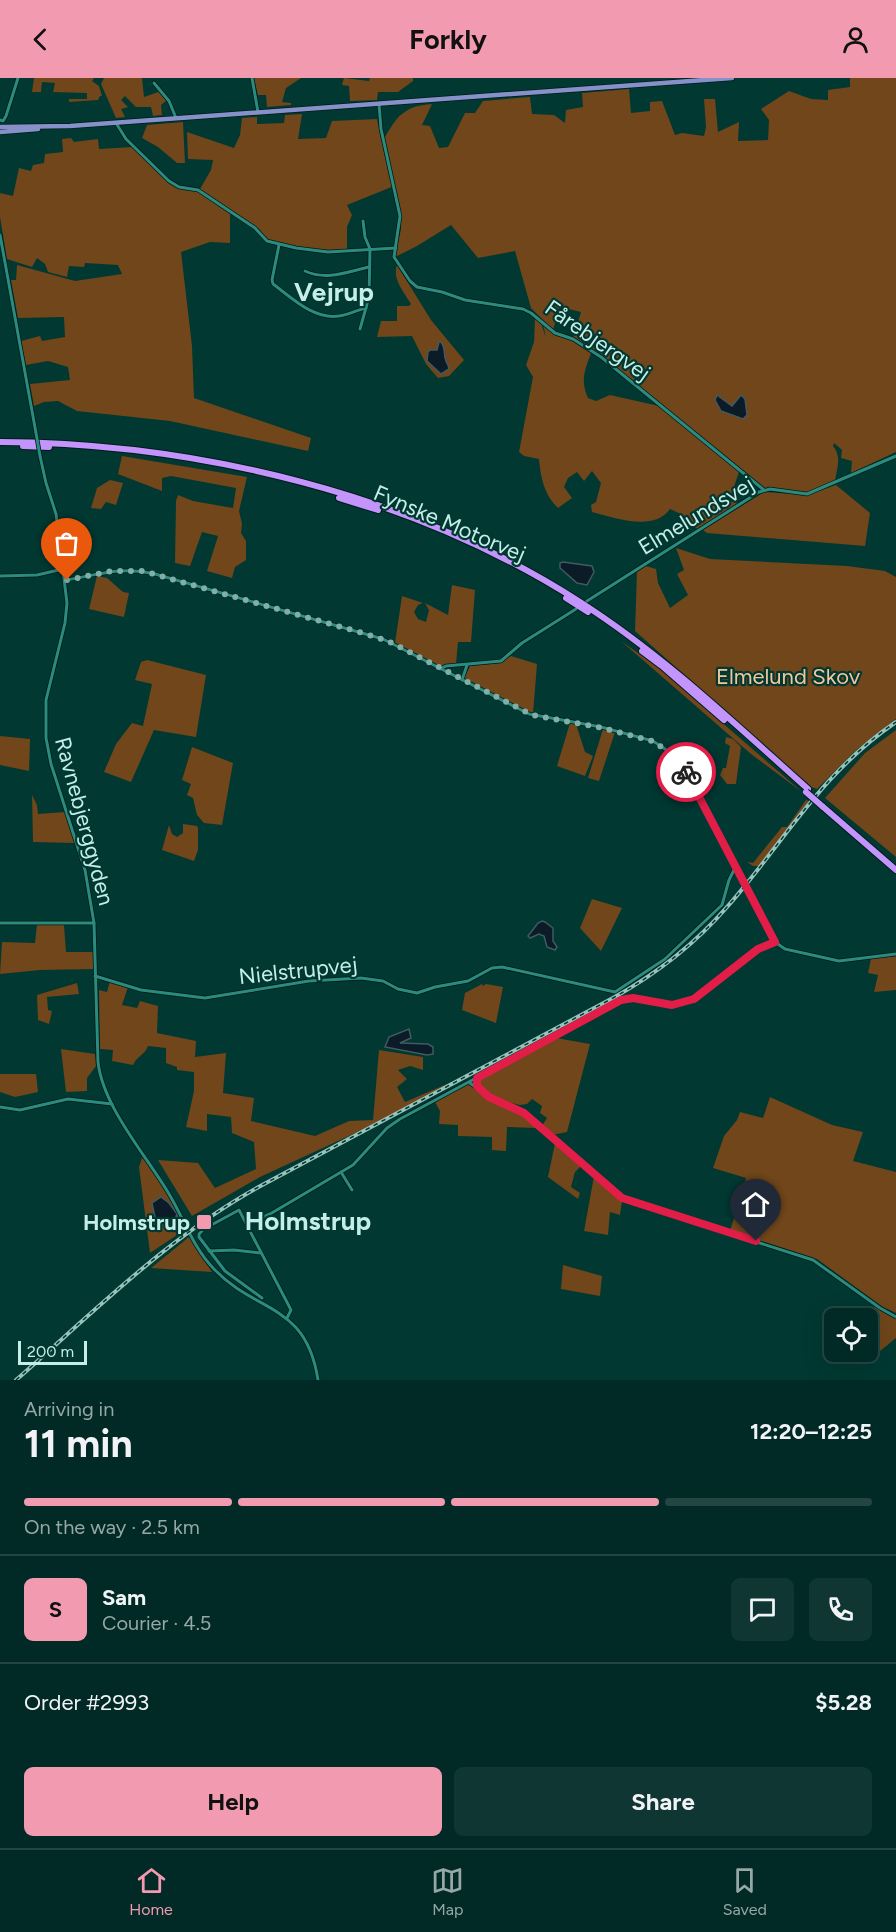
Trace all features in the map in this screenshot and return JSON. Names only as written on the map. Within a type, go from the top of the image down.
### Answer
[{"type":"highway","name":"Fynske Motorvej","points":[[0,444],[40,442],[126,449],[236,467],[361,500],[475,544],[526,570],[580,602],[665,662],[896,870]]},
{"type":"highway","name":"Fynske Motorvej","points":[[823,805],[896,865]]},
{"type":"main road","points":[[0,129],[116,123],[732,78]]},
{"type":"main road","points":[[0,129],[70,126]]},
{"type":"street","points":[[0,120],[3,121],[6,116],[18,78]]},
{"type":"street","points":[[252,78],[258,112]]},
{"type":"street","points":[[154,83],[169,101],[176,118]]},
{"type":"street","points":[[116,123],[126,140],[169,182],[179,187],[198,190],[255,228],[266,240],[279,245],[333,252],[396,248],[400,216],[381,129],[378,104]]},
{"type":"street","points":[[360,329],[369,297],[370,249],[365,237],[363,220]]},
{"type":"street","name":"Ravnebjerggyden","points":[[0,235],[40,456],[46,483],[55,506],[64,569],[67,603],[65,623],[46,700],[46,738],[50,760],[85,870],[94,923],[99,1068],[102,1083],[112,1104],[166,1189],[205,1258],[231,1284],[287,1318],[298,1329],[312,1356],[318,1380]]},
{"type":"street","points":[[279,245],[273,284],[310,311],[326,316],[341,316],[366,308]]},
{"type":"street","name":"Fårebjergvej","points":[[396,248],[394,256],[396,260],[410,281],[420,288],[442,292],[465,300],[518,307],[531,313],[555,333],[573,339],[601,357],[764,490]]},
{"type":"street","points":[[305,271],[325,276],[369,267]]},
{"type":"street","name":"Elmelundsvej","points":[[587,601],[764,490],[807,494],[896,456]]},
{"type":"street","points":[[0,576],[37,575],[64,569]]},
{"type":"street","points":[[65,580],[112,571],[130,570],[155,574],[388,641],[532,715],[642,737],[661,745],[681,764],[775,942],[785,949],[839,961],[896,954]]},
{"type":"street","points":[[441,669],[446,666],[497,662],[505,659],[522,643],[576,609]]},
{"type":"street","points":[[462,680],[467,664]]},
{"type":"street","name":"Nielstrupvej","points":[[95,976],[141,990],[205,998],[309,981],[361,978],[383,981],[398,989],[417,993],[468,981],[492,968],[502,967],[615,992],[665,959],[711,916],[725,900],[736,866]]},
{"type":"street","points":[[731,876],[741,875]]},
{"type":"street","points":[[0,923],[94,923]]},
{"type":"street","points":[[247,1224],[270,1214],[360,1160],[393,1124],[621,1000],[633,998],[672,1005],[694,999],[758,949],[775,942]]},
{"type":"street","points":[[477,1078],[477,1086]]},
{"type":"street","points":[[469,1082],[489,1097],[524,1113],[622,1198],[813,1260],[896,1317]]},
{"type":"street","points":[[0,1107],[20,1110],[68,1099],[112,1104]]},
{"type":"street","points":[[341,1172],[352,1190]]},
{"type":"street","points":[[262,1298],[225,1271],[208,1251],[198,1234],[239,1210],[291,1310],[287,1318]]},
{"type":"street","points":[[208,1251],[234,1250],[261,1253]]},
{"type":"green space","points":[[34,78],[94,78],[92,81],[99,86],[102,96],[98,100],[69,102],[69,99],[87,99],[87,93],[53,92],[55,83],[42,82],[41,92],[32,92]]},
{"type":"green space","points":[[104,78],[142,78],[144,97],[161,91],[167,100],[161,105],[162,115],[153,116],[151,107],[136,107],[125,96],[121,100],[128,107],[121,109],[125,117],[116,118],[101,84]]},
{"type":"green space","points":[[254,78],[301,78],[286,88],[282,102],[291,103],[291,105],[267,107],[266,95],[258,95]]},
{"type":"green space","points":[[344,78],[369,81],[370,78],[413,78],[413,81],[398,92],[378,92],[377,100],[350,101],[349,86],[342,85]]},
{"type":"green space","points":[[850,78],[896,78],[896,452],[851,473],[852,461],[841,458],[842,450],[834,443],[838,458],[835,481],[809,492],[765,488],[608,361],[573,338],[581,312],[560,307],[553,330],[531,308],[515,251],[478,258],[451,225],[395,257],[401,229],[401,213],[394,186],[347,205],[352,215],[347,227],[347,250],[328,251],[267,240],[259,229],[200,189],[211,170],[213,160],[188,159],[187,132],[234,148],[240,135],[242,118],[257,117],[257,124],[284,123],[285,115],[302,114],[298,139],[326,138],[332,121],[377,119],[385,156],[388,155],[384,139],[398,118],[408,110],[422,105],[432,104],[422,125],[430,126],[439,148],[448,147],[465,113],[475,113],[483,101],[530,97],[532,114],[554,115],[565,123],[566,110],[583,107],[582,93],[629,89],[631,113],[650,111],[650,102],[662,101],[675,135],[682,133],[704,136],[706,127],[704,99],[715,99],[718,132],[739,122],[738,141],[768,140],[769,120],[761,109],[789,91],[811,99],[828,100],[828,90],[850,87]]},
{"type":"green space","points":[[183,122],[185,163],[177,163],[158,147],[142,138],[147,125]]},
{"type":"green space","points":[[71,138],[74,142],[98,139],[99,149],[133,147],[174,186],[198,192],[230,214],[230,243],[210,242],[181,252],[192,346],[194,398],[311,438],[308,451],[170,421],[77,411],[58,401],[44,402],[34,406],[30,384],[70,380],[68,367],[48,361],[26,365],[21,341],[40,336],[42,341],[65,337],[64,317],[18,318],[11,280],[16,280],[17,265],[75,281],[122,274],[118,265],[85,263],[84,267],[69,266],[67,277],[48,272],[45,264],[37,258],[32,267],[7,259],[0,217],[0,193],[13,196],[19,168],[31,171],[33,165],[44,163],[45,154],[63,152],[62,139]]},
{"type":"green space","points":[[397,265],[431,320],[464,360],[449,376],[438,378],[426,364],[412,336],[377,337],[381,321],[397,321],[397,306],[411,304],[397,280]]},
{"type":"green space","points":[[535,319],[541,323],[546,338],[543,324],[555,334],[573,341],[591,353],[584,380],[588,398],[596,401],[610,395],[659,406],[739,472],[729,501],[739,503],[697,529],[681,514],[670,509],[663,516],[654,520],[644,522],[623,520],[592,512],[591,505],[596,502],[601,483],[592,471],[584,481],[577,472],[568,478],[564,487],[572,498],[558,508],[544,486],[539,459],[524,456],[519,452],[533,377],[526,365],[534,342]]},
{"type":"green space","points":[[122,456],[247,477],[239,511],[242,524],[241,533],[246,541],[246,560],[235,567],[232,578],[207,571],[218,536],[202,532],[190,566],[175,563],[176,501],[178,495],[193,501],[233,508],[236,488],[171,476],[162,478],[162,491],[118,474]]},
{"type":"green space","points":[[110,480],[123,483],[116,505],[106,502],[101,509],[91,508],[97,488]]},
{"type":"green space","points":[[836,485],[870,513],[865,546],[707,533],[703,530],[764,492],[808,495]]},
{"type":"green space","name":"Elmelund Skov","points":[[676,548],[710,559],[847,566],[885,571],[896,577],[896,719],[854,752],[817,789],[811,787],[635,631],[637,571],[646,566],[656,569],[658,583],[670,608],[688,595],[677,574],[684,570]]},
{"type":"green space","points":[[97,576],[107,578],[123,592],[129,593],[124,617],[89,609]]},
{"type":"green space","points":[[452,585],[475,590],[471,642],[458,642],[456,664],[440,666],[395,643],[402,596],[423,603],[418,605],[414,612],[418,619],[426,622],[429,610],[425,603],[448,615]]},
{"type":"green space","points":[[621,641],[659,668],[802,792],[751,754]]},
{"type":"green space","points":[[511,656],[537,664],[533,714],[464,678],[470,666],[499,663]]},
{"type":"green space","points":[[147,660],[206,675],[196,737],[154,730],[131,782],[104,772],[116,744],[132,723],[143,726],[152,684],[135,680],[141,662]]},
{"type":"green space","points":[[570,723],[576,724],[585,752],[593,756],[585,776],[557,766]]},
{"type":"green space","points":[[603,729],[615,732],[599,781],[588,778]]},
{"type":"green space","name":"Elmelund Skov","points":[[896,730],[896,857],[825,798],[865,753]]},
{"type":"green space","points":[[0,736],[30,739],[29,771],[0,765]]},
{"type":"green space","points":[[726,737],[733,739],[741,747],[736,784],[727,784],[720,775],[723,768],[726,768],[730,746],[725,743]]},
{"type":"green space","points":[[192,747],[233,763],[222,825],[204,823],[197,815],[193,798],[187,795],[191,784],[182,780]]},
{"type":"green space","points":[[32,795],[38,814],[65,812],[75,843],[33,842]]},
{"type":"green space","points":[[806,800],[809,801],[759,866],[753,866],[747,862],[753,863],[782,827],[787,827]]},
{"type":"green space","points":[[183,824],[198,828],[198,850],[194,861],[162,850],[169,825],[172,834],[177,837],[183,833]]},
{"type":"green space","points":[[592,899],[622,908],[601,951],[580,928]]},
{"type":"green space","points":[[37,924],[64,925],[66,952],[94,952],[94,969],[40,970],[0,974],[2,942],[35,943]]},
{"type":"green space","points":[[896,956],[896,990],[874,992],[878,975],[868,973],[871,959]]},
{"type":"green space","points":[[110,981],[128,987],[122,1005],[137,1008],[140,1001],[158,1006],[157,1033],[196,1041],[195,1057],[226,1053],[223,1093],[254,1098],[251,1121],[315,1136],[349,1121],[373,1120],[379,1050],[423,1057],[423,1070],[410,1066],[398,1070],[407,1079],[397,1087],[405,1102],[454,1081],[377,1123],[260,1177],[192,1216],[158,1160],[198,1163],[215,1188],[256,1169],[254,1142],[232,1133],[231,1117],[207,1114],[207,1131],[186,1127],[194,1091],[194,1072],[177,1070],[177,1067],[166,1063],[166,1048],[148,1046],[133,1065],[112,1061],[113,1050],[100,1049],[99,990],[107,992]]},
{"type":"green space","points":[[77,983],[79,994],[47,997],[48,1010],[52,1011],[49,1024],[38,1020],[37,995]]},
{"type":"green space","points":[[482,984],[483,986],[486,984],[503,987],[496,1023],[462,1010],[465,993]]},
{"type":"green space","points":[[556,1038],[590,1044],[567,1132],[552,1135],[542,1126],[547,1118],[540,1113],[542,1106],[532,1099],[527,1104],[520,1105],[495,1099],[478,1084],[479,1078]]},
{"type":"green space","points":[[61,1049],[95,1054],[96,1066],[87,1078],[87,1091],[66,1092]]},
{"type":"green space","points":[[0,1074],[36,1074],[38,1092],[15,1097],[0,1092]]},
{"type":"green space","points":[[467,1084],[476,1087],[489,1098],[516,1109],[536,1128],[507,1127],[506,1151],[492,1150],[492,1137],[458,1136],[458,1125],[439,1124],[440,1111],[435,1102]]},
{"type":"green space","points":[[770,1097],[832,1125],[863,1132],[853,1161],[896,1172],[896,1313],[883,1307],[817,1259],[730,1231],[746,1178],[713,1168],[724,1136],[737,1120],[740,1112],[763,1118]]},
{"type":"green space","points":[[555,1143],[581,1166],[575,1172],[571,1187],[580,1193],[578,1199],[548,1177]]},
{"type":"green space","points":[[143,1155],[186,1229],[150,1253],[139,1167]]},
{"type":"green space","points":[[594,1176],[622,1201],[620,1215],[610,1212],[608,1235],[584,1231]]},
{"type":"green space","points":[[189,1237],[212,1272],[151,1268]]},
{"type":"green space","points":[[563,1265],[602,1276],[600,1296],[561,1289]]},
{"type":"green space","points":[[875,1306],[896,1318],[896,1338],[878,1353],[878,1308],[874,1308]]},
{"type":"water","points":[[439,342],[443,345],[449,369],[441,374],[427,361],[428,352],[437,350]]},
{"type":"water","points":[[717,395],[732,406],[741,395],[745,399],[747,415],[743,419],[721,411],[715,400]]},
{"type":"water","points":[[560,563],[592,566],[594,572],[587,585],[577,583],[560,568]]},
{"type":"water","points":[[542,921],[553,928],[553,941],[557,947],[555,950],[547,947],[544,936],[539,934],[530,938],[528,936]]},
{"type":"water","points":[[409,1029],[411,1038],[400,1043],[428,1044],[433,1047],[433,1054],[427,1055],[385,1047],[389,1037]]},
{"type":"water","points":[[161,1197],[177,1214],[175,1220],[168,1226],[157,1221],[154,1215],[152,1203]]},
{"type":"railway","points":[[16,1380],[136,1274],[199,1225],[232,1203],[613,998],[660,968],[688,946],[727,907],[805,809],[846,763],[896,722]]},
{"type":"way so far","points":[[67,580],[112,571],[143,571],[366,634],[388,641],[532,715],[603,728],[652,741],[671,753],[686,772]]},
{"type":"place","name":"Holmstrup","points":[[204,1222]]},
{"type":"district","name":"Vejrup","points":[[334,292]]},
{"type":"district","name":"Holmstrup","points":[[308,1221]]},
{"type":"route","points":[[686,772],[775,942],[758,949],[694,999],[672,1005],[633,998],[621,1000],[477,1078],[477,1086],[495,1101],[524,1113],[618,1196],[655,1210],[756,1241]]}]
